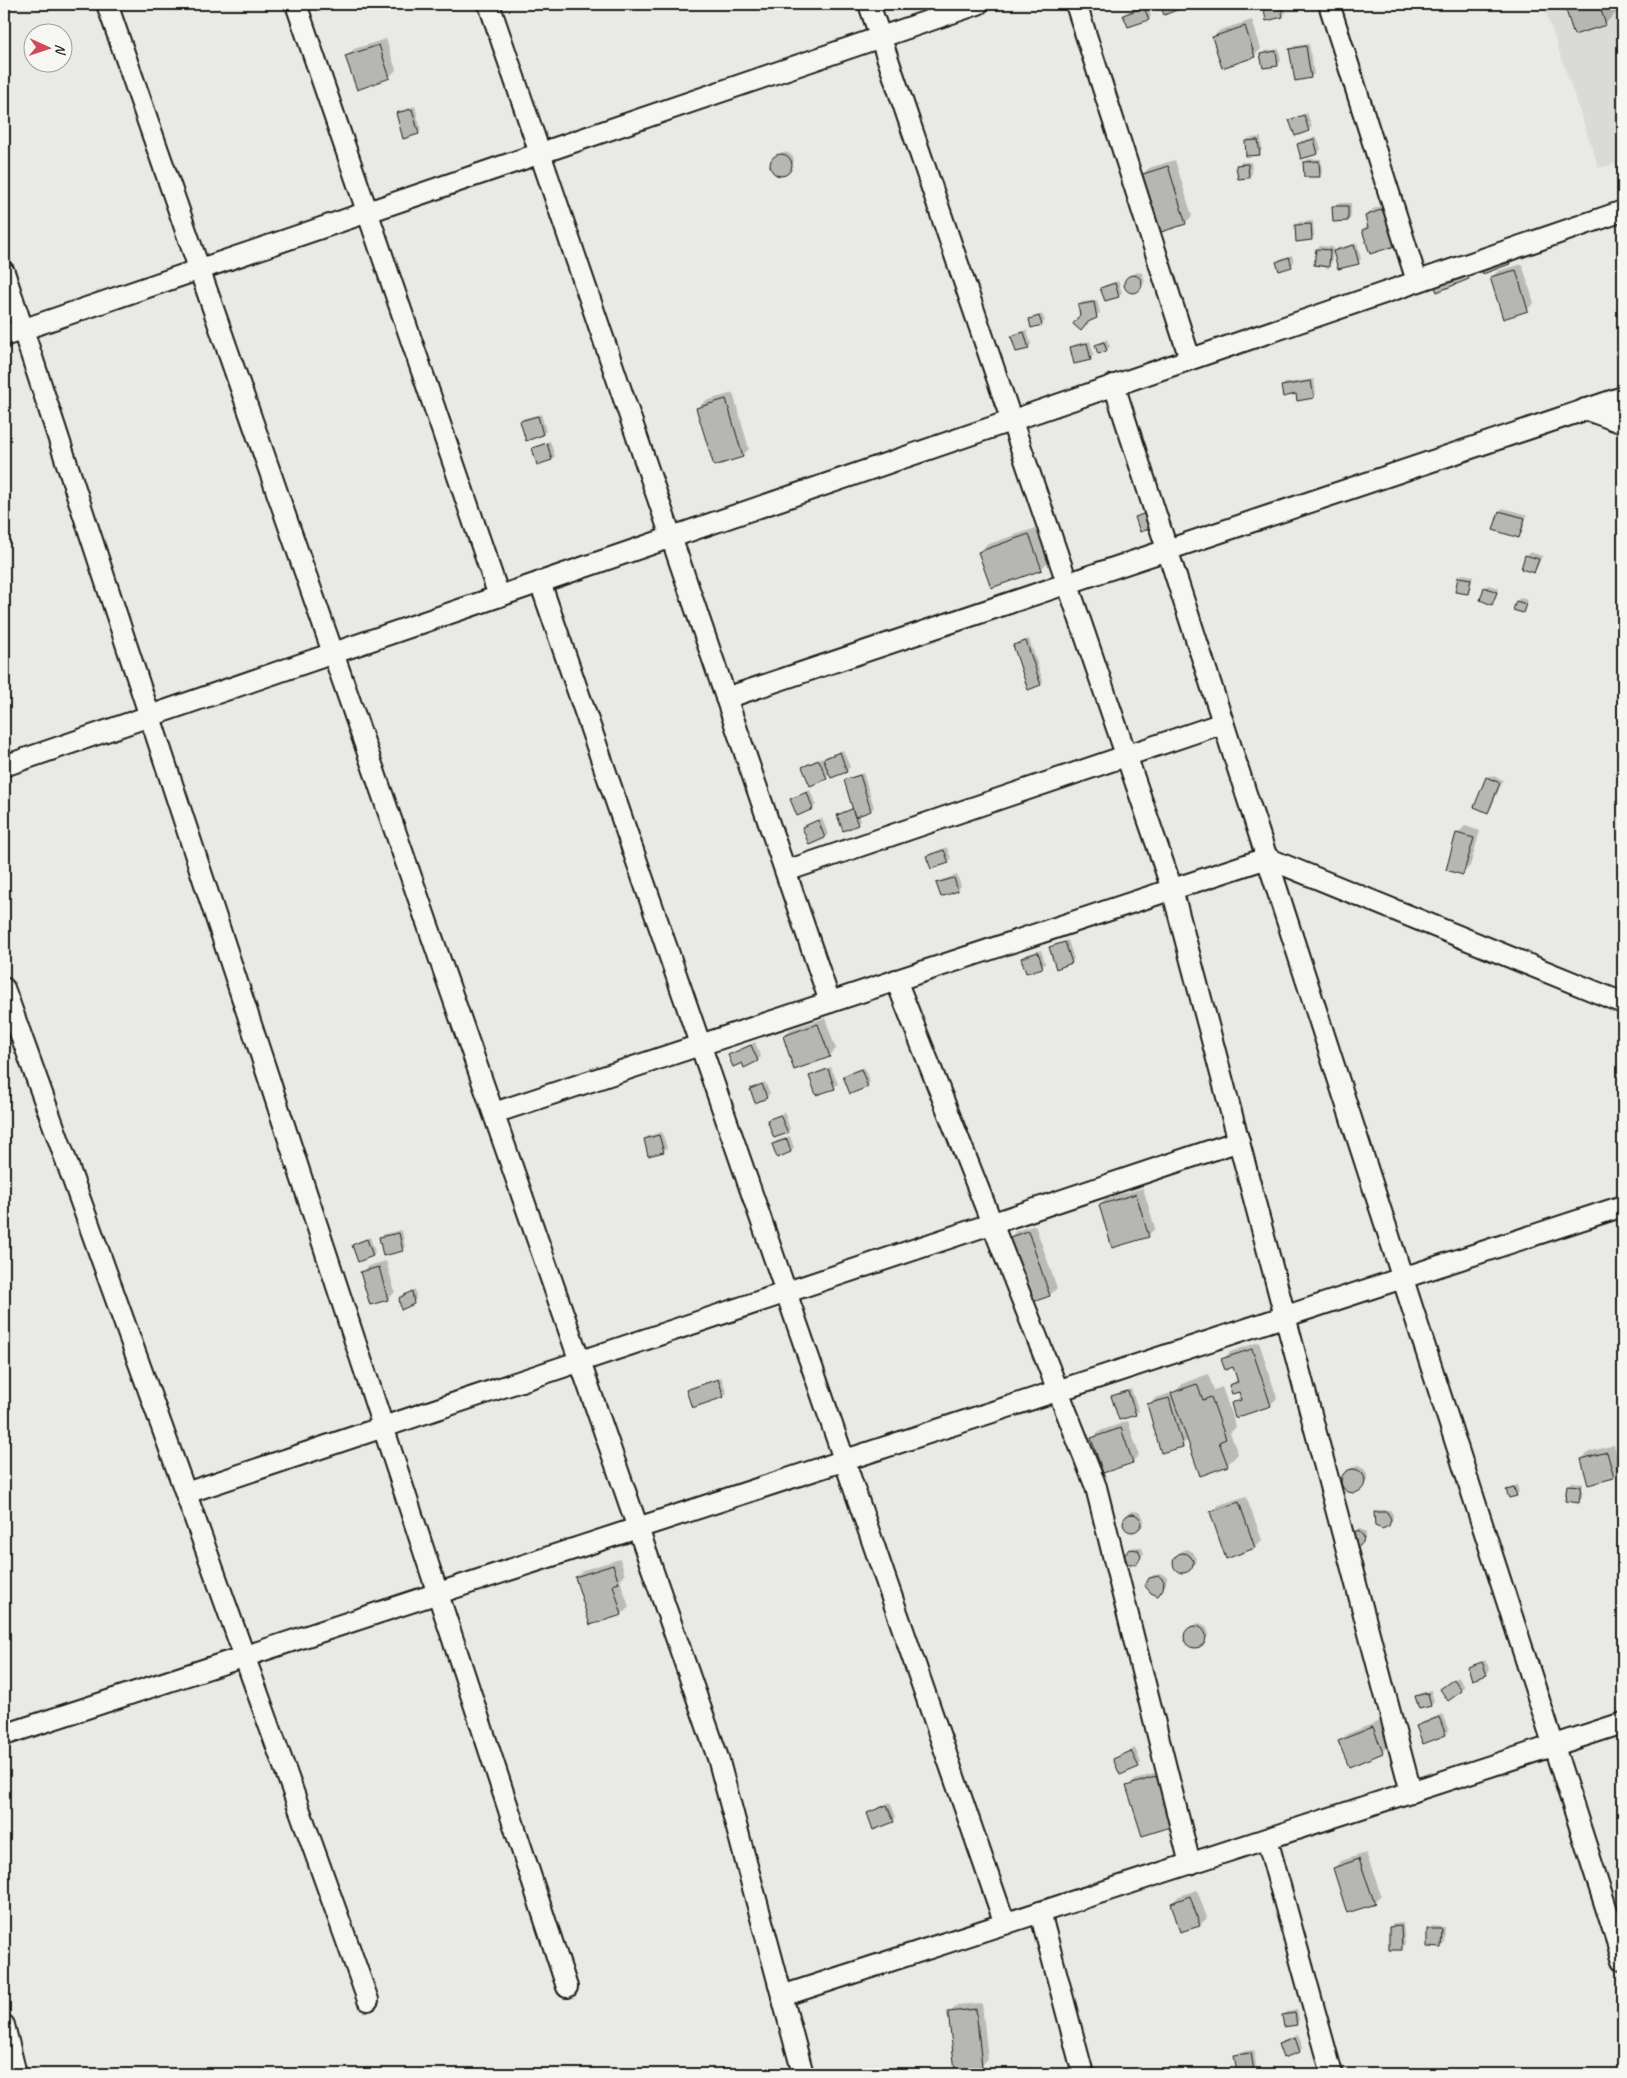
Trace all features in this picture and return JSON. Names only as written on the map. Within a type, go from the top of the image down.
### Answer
[{"type":"street","points":[[107,4],[718,1758],[803,2074]]},
{"type":"street","points":[[296,4],[499,596]]},
{"type":"street","points":[[489,4],[830,1002]]},
{"type":"street","points":[[869,4],[1172,889],[1411,1792]]},
{"type":"street","points":[[4,336],[978,4]]},
{"type":"street","points":[[1076,4],[1190,359]]},
{"type":"street","points":[[1329,4],[1417,282]]},
{"type":"street","points":[[4,766],[1623,211]]},
{"type":"street","points":[[4,272],[567,1987]]},
{"type":"street","points":[[1114,386],[1623,1960]]},
{"type":"street","points":[[726,698],[1623,397]]},
{"type":"street","points":[[1586,409],[1623,423]]},
{"type":"street","points":[[540,582],[1005,1924]]},
{"type":"street","points":[[786,872],[1223,723]]},
{"type":"street","points":[[494,1113],[1267,858],[1623,1003]]},
{"type":"street","points":[[896,980],[1096,1487],[1190,1864]]},
{"type":"street","points":[[4,988],[368,2000]]},
{"type":"street","points":[[186,1493],[1239,1140]]},
{"type":"street","points":[[4,1735],[1623,1206]]},
{"type":"street","points":[[782,1996],[1623,1723]]},
{"type":"street","points":[[1267,1839],[1332,2074]]},
{"type":"street","points":[[1040,1912],[1083,2074]]},
{"type":"street","points":[[4,2025],[16,2074]]},
{"type":"shaded area","points":[[1543,4],[1623,4],[1623,162],[1599,168]]},
{"type":"building","points":[[1160,4],[1192,4],[1164,15]]},
{"type":"building","points":[[1263,4],[1280,4],[1283,17],[1266,21]]},
{"type":"building","points":[[1564,4],[1599,4],[1606,25],[1574,35]]},
{"type":"building","points":[[1144,7],[1149,20],[1128,27],[1123,15]]},
{"type":"building","points":[[1245,26],[1255,57],[1222,68],[1212,37]]},
{"type":"building","points":[[379,45],[390,78],[357,90],[345,56]]},
{"type":"building","points":[[1306,46],[1311,78],[1295,81],[1289,49]]},
{"type":"building","points":[[1276,51],[1278,66],[1263,68],[1260,54]]},
{"type":"building","points":[[412,109],[419,134],[403,139],[396,113]]},
{"type":"building","points":[[1304,115],[1309,131],[1295,136],[1289,120]]},
{"type":"building","points":[[1314,139],[1318,154],[1301,159],[1297,144]]},
{"type":"building","points":[[1258,140],[1260,155],[1246,156],[1245,141]]},
{"type":"building","points":[[781,154],[789,157],[792,165],[789,173],[781,176],[773,173],[770,165],[773,157]]},
{"type":"building","points":[[1319,161],[1320,177],[1304,177],[1303,162]]},
{"type":"building","points":[[1248,164],[1249,178],[1238,179],[1236,165]]},
{"type":"building","points":[[1168,166],[1186,224],[1158,233],[1140,175]]},
{"type":"building","points":[[1332,206],[1348,206],[1348,221],[1333,222]]},
{"type":"building","points":[[1383,209],[1395,246],[1370,254],[1362,230],[1368,228],[1365,216]]},
{"type":"building","points":[[1311,224],[1312,240],[1296,242],[1295,225]]},
{"type":"building","points":[[1354,245],[1359,264],[1338,269],[1333,251]]},
{"type":"building","points":[[1316,249],[1330,250],[1329,267],[1314,265]]},
{"type":"building","points":[[1505,251],[1510,264],[1483,274],[1478,260]]},
{"type":"building","points":[[1289,257],[1292,267],[1279,271],[1276,262]]},
{"type":"building","points":[[1464,265],[1469,279],[1437,292],[1431,277]]},
{"type":"building","points":[[1516,270],[1528,311],[1503,319],[1490,277]]},
{"type":"building","points":[[1129,275],[1137,275],[1142,280],[1140,291],[1129,293],[1124,288],[1124,280]]},
{"type":"building","points":[[1115,283],[1119,297],[1105,301],[1100,288]]},
{"type":"building","points":[[1094,302],[1097,318],[1088,322],[1081,331],[1073,324],[1080,315],[1078,305]]},
{"type":"building","points":[[1039,316],[1042,325],[1031,328],[1029,319]]},
{"type":"building","points":[[1024,332],[1029,349],[1016,352],[1011,336]]},
{"type":"building","points":[[1104,342],[1107,351],[1098,354],[1095,345]]},
{"type":"building","points":[[1087,343],[1091,360],[1074,364],[1070,347]]},
{"type":"building","points":[[1311,381],[1314,398],[1297,401],[1296,394],[1283,397],[1281,386]]},
{"type":"building","points":[[726,399],[743,457],[714,466],[696,408]]},
{"type":"building","points":[[538,416],[543,435],[526,441],[520,421]]},
{"type":"building","points":[[547,443],[552,460],[537,465],[532,448]]},
{"type":"building","points":[[1157,509],[1163,524],[1140,532],[1135,517]]},
{"type":"building","points":[[1499,511],[1525,518],[1519,538],[1493,530]]},
{"type":"building","points":[[1029,534],[1042,570],[991,588],[978,552]]},
{"type":"building","points":[[1525,555],[1539,559],[1534,573],[1521,569]]},
{"type":"building","points":[[1458,577],[1471,579],[1468,594],[1455,592]]},
{"type":"building","points":[[1484,587],[1497,592],[1492,605],[1480,600]]},
{"type":"building","points":[[1516,601],[1526,604],[1523,613],[1513,610]]},
{"type":"building","points":[[1026,641],[1041,685],[1028,690],[1013,645]]},
{"type":"building","points":[[840,752],[847,772],[831,778],[823,759]]},
{"type":"building","points":[[819,760],[827,779],[810,786],[802,767]]},
{"type":"building","points":[[860,775],[871,811],[855,817],[844,780]]},
{"type":"building","points":[[1486,777],[1500,783],[1488,813],[1474,807]]},
{"type":"building","points":[[807,792],[813,809],[797,816],[790,799]]},
{"type":"building","points":[[852,809],[858,825],[843,831],[837,815]]},
{"type":"building","points":[[818,820],[825,838],[809,845],[802,827]]},
{"type":"building","points":[[1456,833],[1474,838],[1463,875],[1446,870]]},
{"type":"building","points":[[944,850],[949,863],[931,869],[926,856]]},
{"type":"building","points":[[954,878],[958,891],[941,897],[936,883]]},
{"type":"building","points":[[1065,942],[1072,963],[1056,969],[1049,947]]},
{"type":"building","points":[[1038,952],[1043,968],[1026,973],[1021,958]]},
{"type":"building","points":[[818,1024],[830,1057],[794,1070],[783,1036]]},
{"type":"building","points":[[751,1045],[758,1061],[744,1068],[742,1063],[733,1067],[728,1055]]},
{"type":"building","points":[[828,1069],[835,1089],[816,1095],[809,1076]]},
{"type":"building","points":[[861,1069],[868,1087],[850,1094],[843,1076]]},
{"type":"building","points":[[762,1084],[767,1098],[755,1103],[750,1089]]},
{"type":"building","points":[[780,1115],[788,1133],[774,1138],[767,1120]]},
{"type":"building","points":[[659,1135],[664,1152],[648,1156],[644,1139]]},
{"type":"building","points":[[787,1139],[791,1152],[777,1158],[772,1144]]},
{"type":"building","points":[[1136,1194],[1149,1237],[1112,1248],[1099,1205]]},
{"type":"building","points":[[1028,1231],[1050,1296],[1030,1303],[1007,1238]]},
{"type":"building","points":[[399,1233],[403,1251],[383,1256],[379,1237]]},
{"type":"building","points":[[367,1239],[373,1256],[358,1262],[352,1245]]},
{"type":"building","points":[[379,1267],[388,1300],[370,1305],[360,1272]]},
{"type":"building","points":[[412,1291],[414,1304],[401,1310],[399,1298]]},
{"type":"building","points":[[1252,1349],[1271,1406],[1235,1418],[1231,1403],[1241,1400],[1239,1392],[1232,1394],[1229,1385],[1238,1382],[1233,1367],[1225,1370],[1221,1359]]},
{"type":"building","points":[[718,1379],[724,1397],[692,1408],[686,1390]]},
{"type":"building","points":[[1197,1384],[1203,1400],[1211,1397],[1226,1439],[1219,1442],[1228,1466],[1200,1476],[1171,1393]]},
{"type":"building","points":[[1128,1391],[1136,1415],[1119,1420],[1111,1396]]},
{"type":"building","points":[[1169,1398],[1183,1447],[1161,1453],[1147,1404]]},
{"type":"building","points":[[1121,1428],[1133,1463],[1103,1473],[1091,1438]]},
{"type":"building","points":[[1607,1452],[1614,1478],[1588,1485],[1581,1459]]},
{"type":"building","points":[[1353,1469],[1358,1470],[1364,1476],[1364,1486],[1358,1492],[1353,1493],[1348,1492],[1342,1486],[1341,1481],[1342,1476],[1348,1470]]},
{"type":"building","points":[[1567,1485],[1581,1486],[1579,1503],[1565,1501]]},
{"type":"building","points":[[1514,1488],[1517,1496],[1509,1498],[1506,1490]]},
{"type":"building","points":[[1239,1502],[1255,1548],[1226,1559],[1210,1512]]},
{"type":"building","points":[[1374,1512],[1387,1512],[1391,1519],[1389,1526],[1382,1529],[1375,1526]]},
{"type":"building","points":[[1128,1514],[1136,1514],[1141,1519],[1139,1530],[1128,1532],[1123,1527],[1123,1519]]},
{"type":"building","points":[[1355,1531],[1360,1532],[1364,1537],[1363,1542],[1358,1548],[1352,1548],[1347,1535]]},
{"type":"building","points":[[1129,1549],[1138,1550],[1141,1557],[1137,1564],[1128,1564],[1124,1556]]},
{"type":"building","points":[[1179,1553],[1187,1553],[1193,1559],[1193,1567],[1187,1573],[1179,1573],[1173,1567],[1173,1559]]},
{"type":"building","points":[[613,1565],[619,1583],[613,1585],[622,1615],[590,1625],[575,1577]]},
{"type":"building","points":[[1159,1576],[1164,1581],[1163,1589],[1158,1596],[1151,1593],[1145,1586],[1149,1578]]},
{"type":"building","points":[[1195,1626],[1203,1629],[1206,1637],[1203,1645],[1195,1648],[1187,1645],[1184,1637],[1187,1629]]},
{"type":"building","points":[[1482,1662],[1487,1675],[1472,1680],[1468,1667]]},
{"type":"building","points":[[1454,1679],[1462,1691],[1448,1701],[1440,1689]]},
{"type":"building","points":[[1428,1693],[1431,1706],[1419,1709],[1415,1696]]},
{"type":"building","points":[[1439,1717],[1446,1735],[1423,1744],[1416,1726]]},
{"type":"building","points":[[1373,1727],[1383,1753],[1349,1767],[1338,1741]]},
{"type":"building","points":[[1131,1751],[1139,1767],[1120,1775],[1113,1759]]},
{"type":"building","points":[[1158,1776],[1174,1826],[1142,1836],[1126,1786]]},
{"type":"building","points":[[887,1805],[894,1822],[873,1830],[867,1813]]},
{"type":"building","points":[[1359,1859],[1375,1904],[1347,1913],[1333,1868]]},
{"type":"building","points":[[1190,1896],[1200,1926],[1180,1932],[1171,1903]]},
{"type":"building","points":[[1401,1926],[1402,1950],[1389,1950],[1389,1927]]},
{"type":"building","points":[[1427,1929],[1442,1929],[1441,1948],[1427,1947]]},
{"type":"building","points":[[976,2009],[982,2067],[955,2070],[948,2012]]},
{"type":"building","points":[[1295,2013],[1297,2025],[1284,2027],[1282,2015]]},
{"type":"building","points":[[1295,2038],[1300,2052],[1283,2058],[1278,2044]]},
{"type":"building","points":[[1251,2053],[1254,2071],[1237,2073],[1234,2055]]}]
